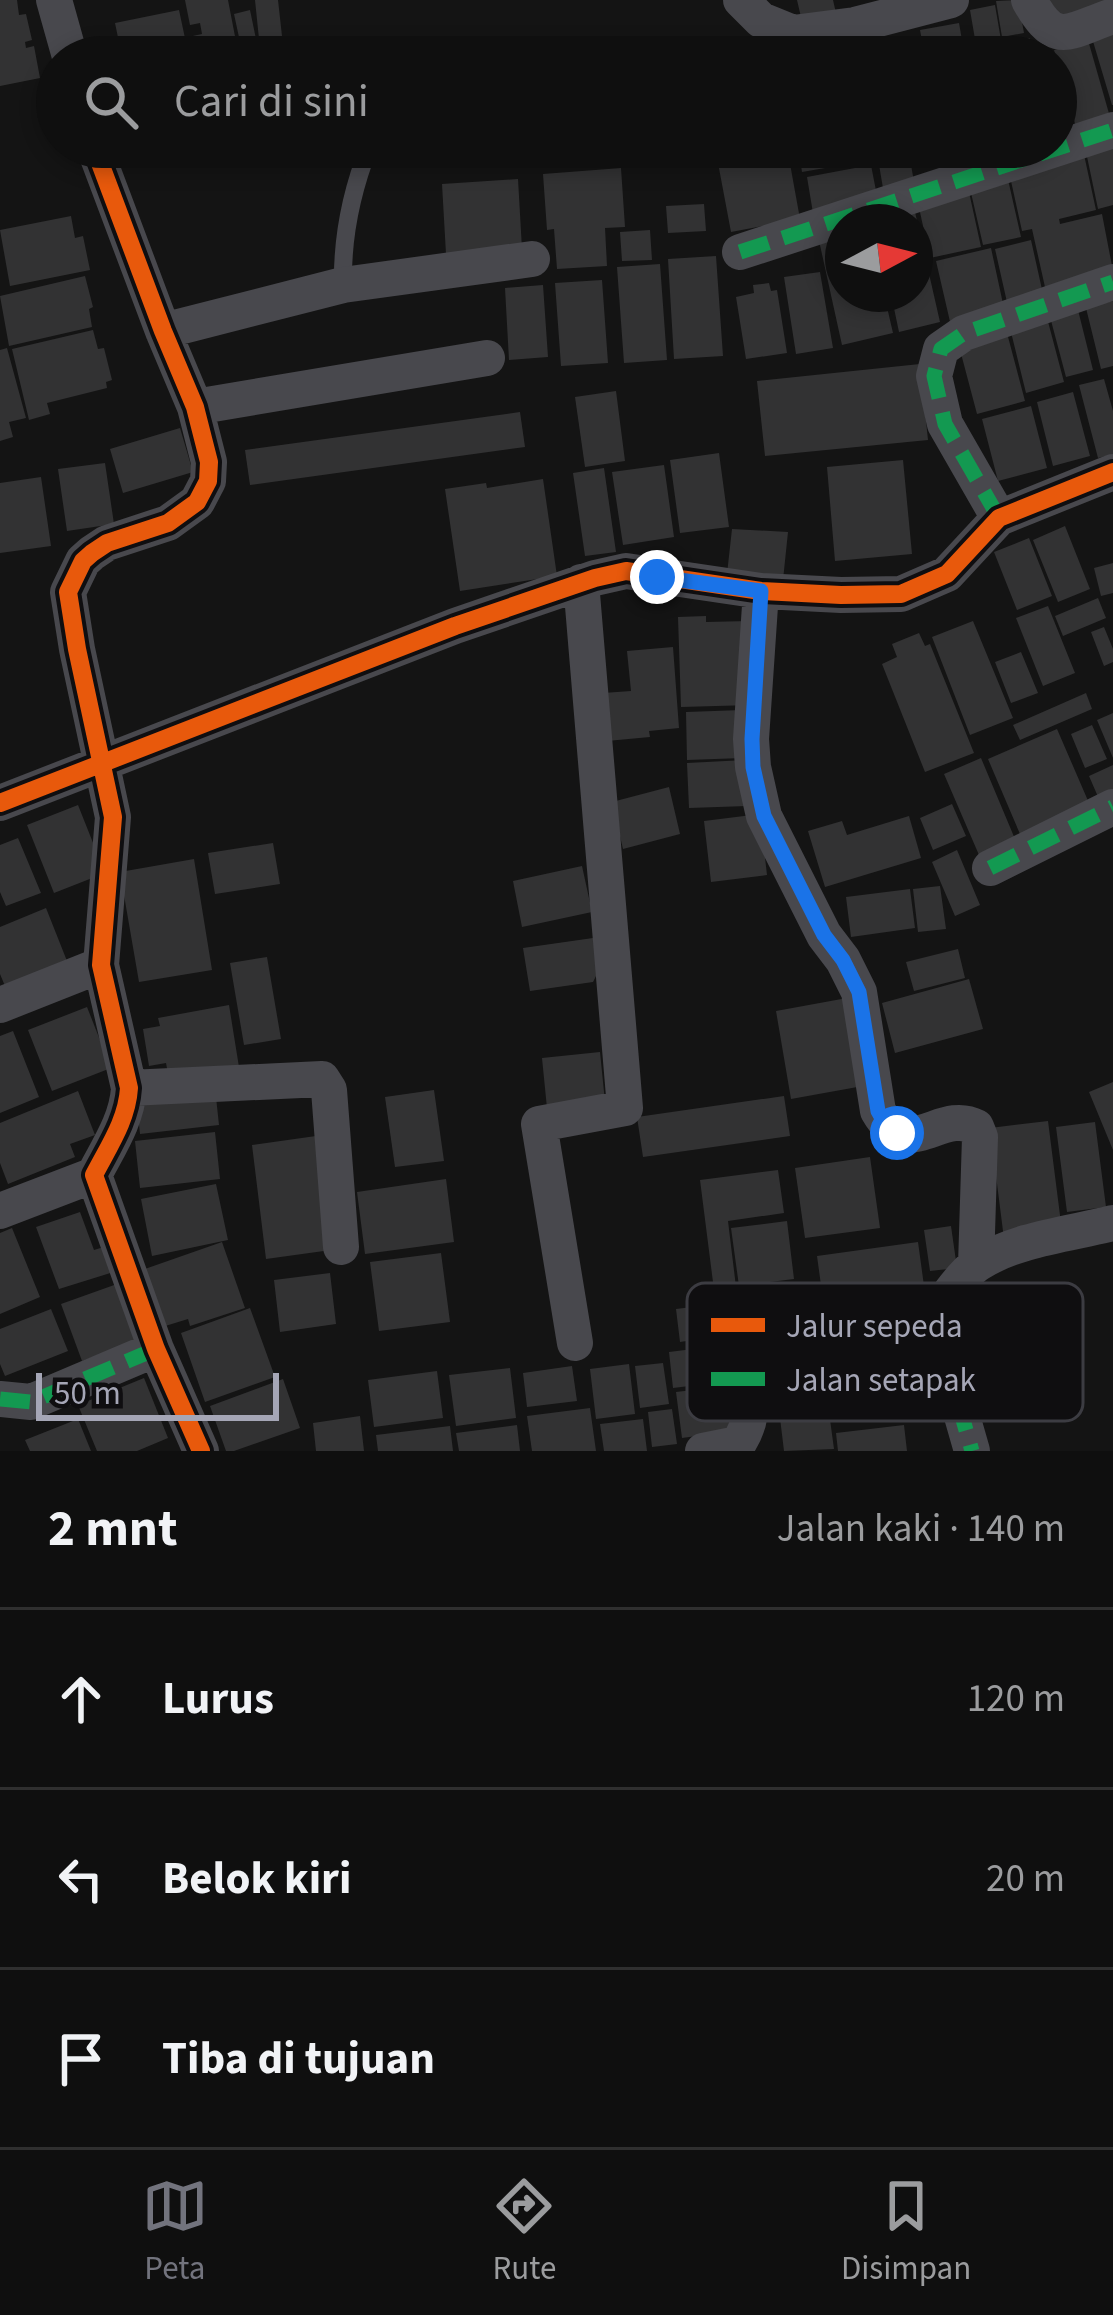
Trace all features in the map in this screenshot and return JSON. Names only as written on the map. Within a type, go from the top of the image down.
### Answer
[{"type":"street","points":[[54,0],[64,36]]},
{"type":"street","points":[[741,0],[761,20],[793,33],[855,25],[951,0]]},
{"type":"street","points":[[1029,0],[1051,31],[1113,16]]},
{"type":"street","points":[[1077,142],[1113,130]]},
{"type":"street","points":[[0,1211],[94,1174],[128,1106],[129,1088],[101,964],[113,817],[68,592],[92,553],[107,543],[168,523],[197,502],[208,481],[209,462],[195,407],[102,168]]},
{"type":"street","points":[[740,252],[997,168]]},
{"type":"street","points":[[163,331],[343,285],[532,259]]},
{"type":"street","points":[[999,518],[945,424],[934,376],[940,349],[964,333],[1113,282]]},
{"type":"street","points":[[195,407],[487,358]]},
{"type":"street","points":[[0,803],[455,626],[626,571],[761,591],[902,594],[947,574],[999,518],[1113,472]]},
{"type":"street","points":[[575,1342],[539,1124],[625,1108],[581,582]]},
{"type":"street","points":[[761,591],[752,739],[764,816],[824,935],[859,992],[878,1111],[886,1125],[908,1134],[964,1122],[976,1127],[980,1137],[976,1265]]},
{"type":"street","points":[[990,868],[1113,807]]},
{"type":"street","points":[[0,1005],[101,964]]},
{"type":"street","points":[[129,1088],[326,1082],[340,1247]]},
{"type":"street","points":[[94,1174],[156,1349],[201,1451]]},
{"type":"street","points":[[956,1283],[1002,1250],[1113,1223]]},
{"type":"street","points":[[0,1399],[31,1402],[156,1349]]},
{"type":"street","points":[[726,1449],[749,1421]]},
{"type":"street","points":[[963,1421],[972,1451]]},
{"type":"lane","points":[[343,285],[342,259],[363,168]]},
{"type":"building","points":[[0,0],[17,0],[32,40],[25,42],[26,48],[34,46],[36,79],[0,86]]},
{"type":"building","points":[[185,0],[228,0],[235,36],[193,36],[202,34],[200,23],[190,25]]},
{"type":"building","points":[[255,0],[278,0],[282,36],[259,36]]},
{"type":"building","points":[[797,0],[833,0],[838,22],[804,30]]},
{"type":"building","points":[[1018,0],[1024,33],[1002,36],[996,1]]},
{"type":"building","points":[[1042,0],[1111,0],[1052,24]]},
{"type":"building","points":[[995,5],[1000,36],[974,36],[970,10]]},
{"type":"building","points":[[179,10],[185,36],[118,36],[115,23]]},
{"type":"building","points":[[250,10],[255,36],[239,36],[234,14]]},
{"type":"building","points":[[959,23],[961,36],[921,36],[920,30]]},
{"type":"building","points":[[1113,33],[1113,105],[1112,105],[1092,38]]},
{"type":"building","points":[[1088,40],[1110,117],[1077,127],[1077,43]]},
{"type":"building","points":[[1113,141],[1113,205],[1098,209],[1085,147]]},
{"type":"building","points":[[1083,150],[1096,210],[1059,219],[1060,224],[1102,214],[1113,271],[1045,287],[1032,229],[1022,231],[1009,172],[1077,168],[1077,152]]},
{"type":"building","points":[[621,168],[625,227],[605,228],[607,266],[557,269],[554,229],[547,230],[543,174]]},
{"type":"building","points":[[719,168],[791,168],[800,219],[731,232]]},
{"type":"building","points":[[872,168],[878,201],[825,204],[825,211],[813,213],[807,177]]},
{"type":"building","points":[[880,168],[912,168],[915,188],[884,194]]},
{"type":"building","points":[[949,168],[986,168],[986,169],[951,176]]},
{"type":"building","points":[[1007,175],[1021,237],[983,245],[969,184]]},
{"type":"building","points":[[518,179],[522,249],[446,254],[442,184]]},
{"type":"building","points":[[969,192],[981,247],[933,257],[933,204],[918,203]]},
{"type":"building","points":[[704,204],[706,231],[668,233],[666,206]]},
{"type":"building","points":[[71,216],[75,238],[83,236],[90,270],[10,286],[0,230]]},
{"type":"building","points":[[650,230],[652,260],[622,261],[620,232]]},
{"type":"building","points":[[825,234],[825,268],[818,236]]},
{"type":"building","points":[[1031,240],[1045,303],[1009,311],[995,249]]},
{"type":"building","points":[[991,248],[1005,313],[951,326],[936,261]]},
{"type":"building","points":[[716,256],[723,356],[674,359],[668,259]]},
{"type":"building","points":[[660,264],[667,360],[624,363],[617,267]]},
{"type":"building","points":[[820,272],[833,348],[796,354],[784,277]]},
{"type":"building","points":[[85,276],[93,307],[89,309],[92,327],[9,346],[0,296]]},
{"type":"building","points":[[602,280],[608,363],[561,366],[555,283]]},
{"type":"building","points":[[769,283],[771,291],[777,290],[787,353],[746,359],[736,297],[754,293],[753,285]]},
{"type":"building","points":[[543,285],[548,357],[509,360],[505,288]]},
{"type":"building","points":[[933,291],[940,322],[899,332],[895,312],[933,312]]},
{"type":"building","points":[[1113,301],[1113,366],[1101,369],[1086,308]]},
{"type":"building","points":[[1077,306],[1093,370],[1066,377],[1049,313]]},
{"type":"building","points":[[835,312],[888,312],[893,333],[842,345]]},
{"type":"building","points":[[1046,314],[1064,382],[1026,393],[1009,324]]},
{"type":"building","points":[[93,330],[98,349],[104,348],[112,380],[106,382],[107,388],[47,403],[50,414],[29,420],[12,349]]},
{"type":"building","points":[[1007,333],[1025,401],[977,414],[959,346]]},
{"type":"building","points":[[7,348],[26,418],[9,422],[13,437],[0,441],[0,350]]},
{"type":"building","points":[[920,364],[928,440],[765,456],[757,381]]},
{"type":"building","points":[[1104,379],[1113,411],[1113,454],[1098,458],[1079,385]]},
{"type":"building","points":[[616,391],[625,461],[585,467],[575,397]]},
{"type":"building","points":[[1073,392],[1090,456],[1053,466],[1037,402]]},
{"type":"building","points":[[1031,406],[1047,468],[998,481],[982,419]]},
{"type":"building","points":[[520,412],[525,447],[250,485],[245,450]]},
{"type":"building","points":[[180,428],[193,472],[123,493],[110,449]]},
{"type":"building","points":[[719,453],[729,527],[680,533],[670,460]]},
{"type":"building","points":[[903,460],[912,554],[835,561],[827,467]]},
{"type":"building","points":[[105,463],[114,524],[67,531],[58,469]]},
{"type":"building","points":[[664,465],[674,537],[623,545],[612,472]]},
{"type":"building","points":[[604,468],[616,552],[585,556],[573,473]]},
{"type":"building","points":[[41,477],[51,546],[0,553],[0,483]]},
{"type":"building","points":[[543,479],[557,576],[460,591],[445,489]]},
{"type":"building","points":[[1065,526],[1090,589],[1058,602],[1033,540]]},
{"type":"building","points":[[732,529],[788,532],[783,580],[727,574]]},
{"type":"building","points":[[1029,538],[1052,596],[1017,610],[994,552]]},
{"type":"building","points":[[1113,563],[1113,593],[1101,596],[1094,568]]},
{"type":"building","points":[[1098,598],[1106,618],[1063,636],[1055,616]]},
{"type":"building","points":[[1048,606],[1075,673],[1043,686],[1016,618]]},
{"type":"building","points":[[706,616],[706,622],[749,621],[752,705],[681,707],[678,617]]},
{"type":"building","points":[[973,621],[1013,718],[970,735],[932,637]]},
{"type":"building","points":[[1104,627],[1113,662],[1104,666],[1091,632]]},
{"type":"building","points":[[919,633],[925,646],[930,644],[974,753],[925,772],[882,664],[897,657],[892,644]]},
{"type":"building","points":[[673,647],[679,728],[649,731],[650,737],[607,741],[603,693],[631,691],[627,651]]},
{"type":"building","points":[[1021,652],[1038,693],[1011,703],[995,662]]},
{"type":"building","points":[[1086,693],[1092,709],[1020,740],[1013,725]]},
{"type":"building","points":[[742,710],[743,758],[687,760],[686,712]]},
{"type":"building","points":[[1113,713],[1113,758],[1097,720]]},
{"type":"building","points":[[1092,725],[1107,759],[1085,768],[1071,734]]},
{"type":"building","points":[[1057,729],[1089,803],[1020,834],[988,759]]},
{"type":"building","points":[[981,758],[1015,839],[979,855],[944,774]]},
{"type":"building","points":[[745,760],[747,806],[689,808],[687,763]]},
{"type":"building","points":[[1113,765],[1113,801],[1102,806],[1089,776]]},
{"type":"building","points":[[669,787],[680,834],[623,849],[612,802]]},
{"type":"building","points":[[952,804],[966,836],[933,850],[920,818]]},
{"type":"building","points":[[78,805],[105,873],[54,893],[27,825]]},
{"type":"building","points":[[760,814],[767,875],[711,882],[704,821]]},
{"type":"building","points":[[909,816],[921,858],[825,887],[808,831],[842,821],[847,835]]},
{"type":"building","points":[[18,838],[41,893],[6,906],[0,892],[0,845]]},
{"type":"building","points":[[273,843],[280,884],[215,894],[208,853]]},
{"type":"building","points":[[957,850],[980,905],[955,916],[932,862]]},
{"type":"building","points":[[194,859],[212,970],[139,982],[120,872]]},
{"type":"building","points":[[582,866],[592,912],[522,927],[513,881]]},
{"type":"building","points":[[940,886],[946,929],[918,932],[913,889]]},
{"type":"building","points":[[910,889],[915,928],[851,937],[846,897]]},
{"type":"building","points":[[46,908],[67,961],[5,986],[0,974],[0,927]]},
{"type":"building","points":[[593,938],[598,972],[593,982],[530,991],[523,948]]},
{"type":"building","points":[[958,949],[965,978],[914,991],[906,962]]},
{"type":"building","points":[[267,957],[281,1039],[244,1045],[230,963]]},
{"type":"building","points":[[969,979],[983,1029],[895,1053],[882,1003]]},
{"type":"building","points":[[847,998],[863,1086],[791,1099],[776,1011]]},
{"type":"building","points":[[229,1005],[239,1067],[169,1079],[166,1063],[149,1066],[143,1029],[160,1026],[158,1018]]},
{"type":"building","points":[[87,1007],[111,1068],[52,1091],[28,1030]]},
{"type":"building","points":[[13,1031],[39,1097],[0,1113],[0,1036]]},
{"type":"building","points":[[600,1052],[605,1102],[547,1108],[542,1058]]},
{"type":"building","points":[[1113,1082],[1113,1150],[1089,1092]]},
{"type":"building","points":[[434,1090],[444,1161],[395,1167],[385,1097]]},
{"type":"building","points":[[78,1091],[95,1135],[70,1144],[75,1157],[8,1184],[0,1163],[0,1123]]},
{"type":"building","points":[[784,1096],[790,1136],[643,1157],[637,1117]]},
{"type":"building","points":[[216,1097],[219,1125],[140,1134],[137,1105]]},
{"type":"building","points":[[1048,1121],[1062,1231],[1004,1239],[990,1128]]},
{"type":"building","points":[[1095,1122],[1106,1207],[1067,1212],[1056,1127]]},
{"type":"building","points":[[215,1132],[220,1179],[140,1188],[135,1141]]},
{"type":"building","points":[[316,1136],[331,1250],[266,1259],[252,1145]]},
{"type":"building","points":[[870,1157],[880,1228],[805,1238],[795,1168]]},
{"type":"building","points":[[778,1170],[784,1213],[728,1221],[736,1283],[713,1283],[700,1180]]},
{"type":"building","points":[[446,1179],[454,1242],[365,1254],[357,1192]]},
{"type":"building","points":[[216,1184],[228,1240],[152,1256],[141,1199]]},
{"type":"building","points":[[80,1212],[94,1250],[110,1245],[120,1270],[59,1289],[36,1227]]},
{"type":"building","points":[[787,1221],[794,1279],[739,1283],[731,1228]]},
{"type":"building","points":[[951,1226],[957,1268],[930,1271],[924,1230]]},
{"type":"building","points":[[12,1228],[40,1297],[0,1314],[0,1233]]},
{"type":"building","points":[[222,1242],[245,1308],[190,1326],[188,1319],[162,1327],[142,1270]]},
{"type":"building","points":[[918,1242],[924,1283],[821,1283],[817,1256]]},
{"type":"building","points":[[441,1253],[450,1322],[379,1331],[370,1262]]},
{"type":"building","points":[[330,1273],[336,1324],[280,1332],[274,1280]]},
{"type":"building","points":[[117,1284],[138,1340],[82,1361],[61,1304]]},
{"type":"building","points":[[250,1308],[275,1377],[205,1402],[181,1333]]},
{"type":"building","points":[[687,1308],[687,1341],[680,1342],[676,1309]]},
{"type":"building","points":[[51,1309],[68,1351],[5,1376],[0,1364],[0,1329]]},
{"type":"building","points":[[687,1350],[687,1386],[673,1388],[669,1352]]},
{"type":"building","points":[[663,1363],[669,1404],[640,1408],[635,1366]]},
{"type":"building","points":[[629,1364],[635,1414],[596,1419],[590,1369]]},
{"type":"building","points":[[572,1366],[577,1401],[527,1407],[523,1373]]},
{"type":"building","points":[[510,1368],[516,1418],[456,1426],[449,1375]]},
{"type":"building","points":[[437,1371],[443,1418],[374,1427],[368,1380]]},
{"type":"building","points":[[144,1378],[168,1438],[137,1451],[97,1451],[78,1405]]},
{"type":"building","points":[[283,1379],[300,1428],[226,1451],[210,1406]]},
{"type":"building","points":[[687,1391],[687,1421],[739,1421],[740,1430],[682,1438],[676,1392]]},
{"type":"building","points":[[590,1408],[596,1451],[532,1451],[527,1416]]},
{"type":"building","points":[[672,1409],[677,1444],[652,1447],[648,1412]]},
{"type":"building","points":[[360,1416],[364,1451],[316,1451],[313,1423]]},
{"type":"building","points":[[78,1419],[91,1451],[30,1451],[25,1440]]},
{"type":"building","points":[[643,1419],[647,1451],[604,1451],[600,1424]]},
{"type":"building","points":[[780,1421],[830,1421],[834,1449],[784,1451]]},
{"type":"building","points":[[517,1425],[520,1451],[459,1451],[456,1433]]},
{"type":"building","points":[[904,1425],[907,1451],[838,1451],[836,1433]]},
{"type":"building","points":[[450,1426],[453,1451],[378,1451],[376,1435]]},
{"type":"marked path","points":[[1077,142],[1113,130]]},
{"type":"marked path","points":[[740,252],[997,168]]},
{"type":"marked path","points":[[999,518],[945,424],[934,376],[941,349],[964,333],[1113,282]]},
{"type":"marked path","points":[[990,868],[1113,807]]},
{"type":"marked path","points":[[0,1399],[31,1402],[156,1349]]},
{"type":"marked path","points":[[963,1421],[972,1451]]},
{"type":"cycle path","points":[[102,168],[195,407],[209,462],[208,481],[197,502],[168,523],[107,543],[92,553],[68,592],[113,817],[101,965],[129,1088],[121,1122],[94,1175],[156,1349],[201,1451]]},
{"type":"cycle path","points":[[0,803],[455,626],[595,578],[626,571],[761,591],[901,594],[947,574],[999,518],[1113,472]]},
{"type":"route","points":[[657,577],[761,591],[752,739],[764,816],[824,935],[859,992],[878,1111],[897,1133]]}]
